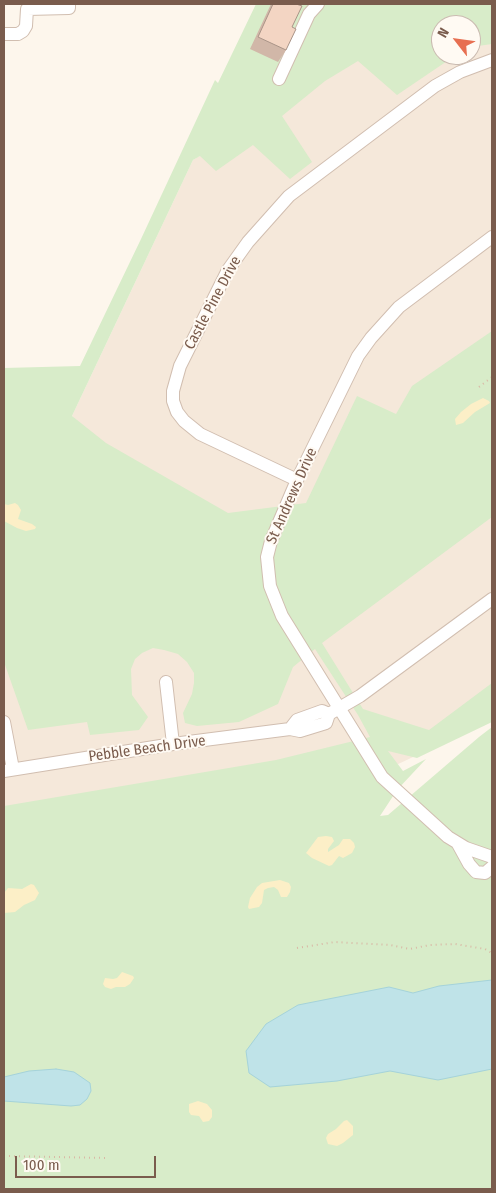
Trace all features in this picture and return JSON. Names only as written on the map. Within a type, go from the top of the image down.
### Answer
[{"type":"street","points":[[4,34],[18,34],[23,31],[26,26],[27,9],[69,8],[69,4]]},
{"type":"street","points":[[279,80],[309,14],[318,4]]},
{"type":"street","name":"Castle Pine Drive","points":[[297,480],[200,434],[184,421],[177,412],[173,401],[173,391],[180,366],[228,270],[248,242],[289,196],[435,86],[460,72],[492,60]]},
{"type":"street","name":"St Andrews Drive","points":[[492,237],[399,307],[371,338],[358,356],[297,480],[270,541],[267,557],[270,586],[282,616],[334,711],[382,777],[436,828],[458,844],[492,857]]},
{"type":"street","name":"Pebble Beach Drive","points":[[8,770],[173,744],[290,729],[298,720],[322,711],[334,711],[360,696],[492,600]]},
{"type":"street","points":[[166,682],[173,744]]},
{"type":"street","points":[[4,722],[8,770]]},
{"type":"street","points":[[458,844],[469,864],[476,872],[485,873],[492,867]]},
{"type":"path","points":[[479,387],[492,377]]},
{"type":"path","points":[[297,948],[335,942],[390,945],[410,949],[430,945],[455,944],[484,949],[492,953]]},
{"type":"path","points":[[4,1156],[107,1158]]},
{"type":"shaded area","points":[[492,40],[492,717],[483,724],[358,783],[4,857],[4,571],[122,482],[72,416],[193,160],[366,52],[431,54],[431,65],[481,65],[481,41]]},
{"type":"green space","points":[[256,4],[492,4],[492,44],[481,46],[481,15],[431,15],[431,65],[441,65],[397,95],[358,61],[325,81],[282,116],[312,162],[290,179],[253,145],[216,171],[200,156],[193,160],[72,416],[106,443],[228,513],[306,503],[357,396],[396,414],[412,386],[492,331],[492,517],[322,643],[363,709],[429,730],[492,683],[492,722],[417,758],[388,751],[403,771],[426,759],[397,790],[380,816],[388,815],[492,727],[492,1189],[4,1189],[4,806],[276,760],[370,737],[315,649],[293,667],[278,704],[239,722],[197,726],[185,723],[183,713],[192,694],[194,673],[187,662],[178,654],[153,648],[135,659],[131,669],[132,695],[148,717],[139,730],[90,735],[87,722],[28,730],[4,662],[4,368],[80,366],[215,80],[218,83]]},
{"type":"sand","points":[[483,398],[490,403],[475,412],[463,423],[456,425],[455,419],[461,412]]},
{"type":"sand","points":[[15,503],[21,510],[18,519],[32,524],[36,527],[35,529],[26,531],[4,521],[4,504]]},
{"type":"sand","points":[[318,837],[332,837],[334,841],[328,852],[339,845],[343,839],[350,839],[355,847],[352,853],[343,858],[339,856],[329,866],[306,853]]},
{"type":"sand","points":[[280,880],[289,883],[291,887],[287,897],[281,897],[278,890],[274,887],[268,888],[264,890],[262,903],[259,907],[249,909],[250,898],[257,887],[262,883]]},
{"type":"sand","points":[[31,884],[34,885],[39,893],[35,900],[15,912],[4,913],[4,893],[8,888],[22,889]]},
{"type":"sand","points":[[122,972],[133,976],[134,978],[130,984],[125,987],[111,989],[105,987],[103,984],[105,978],[117,978]]},
{"type":"sand","points":[[198,1101],[207,1104],[212,1110],[212,1117],[209,1121],[203,1122],[199,1116],[191,1115],[189,1112],[189,1104]]},
{"type":"sand","points":[[347,1120],[353,1126],[353,1135],[337,1146],[328,1144],[326,1138],[328,1134]]},
{"type":"water","points":[[492,980],[492,1069],[438,1080],[390,1071],[337,1081],[270,1087],[249,1073],[246,1051],[266,1024],[298,1005],[389,987],[413,993],[439,986]]},
{"type":"water","points":[[56,1069],[74,1072],[90,1083],[91,1091],[87,1099],[80,1105],[4,1101],[4,1077],[29,1071]]},
{"type":"building","points":[[273,4],[296,4],[302,6],[292,27],[296,29],[286,50],[258,37]]}]
